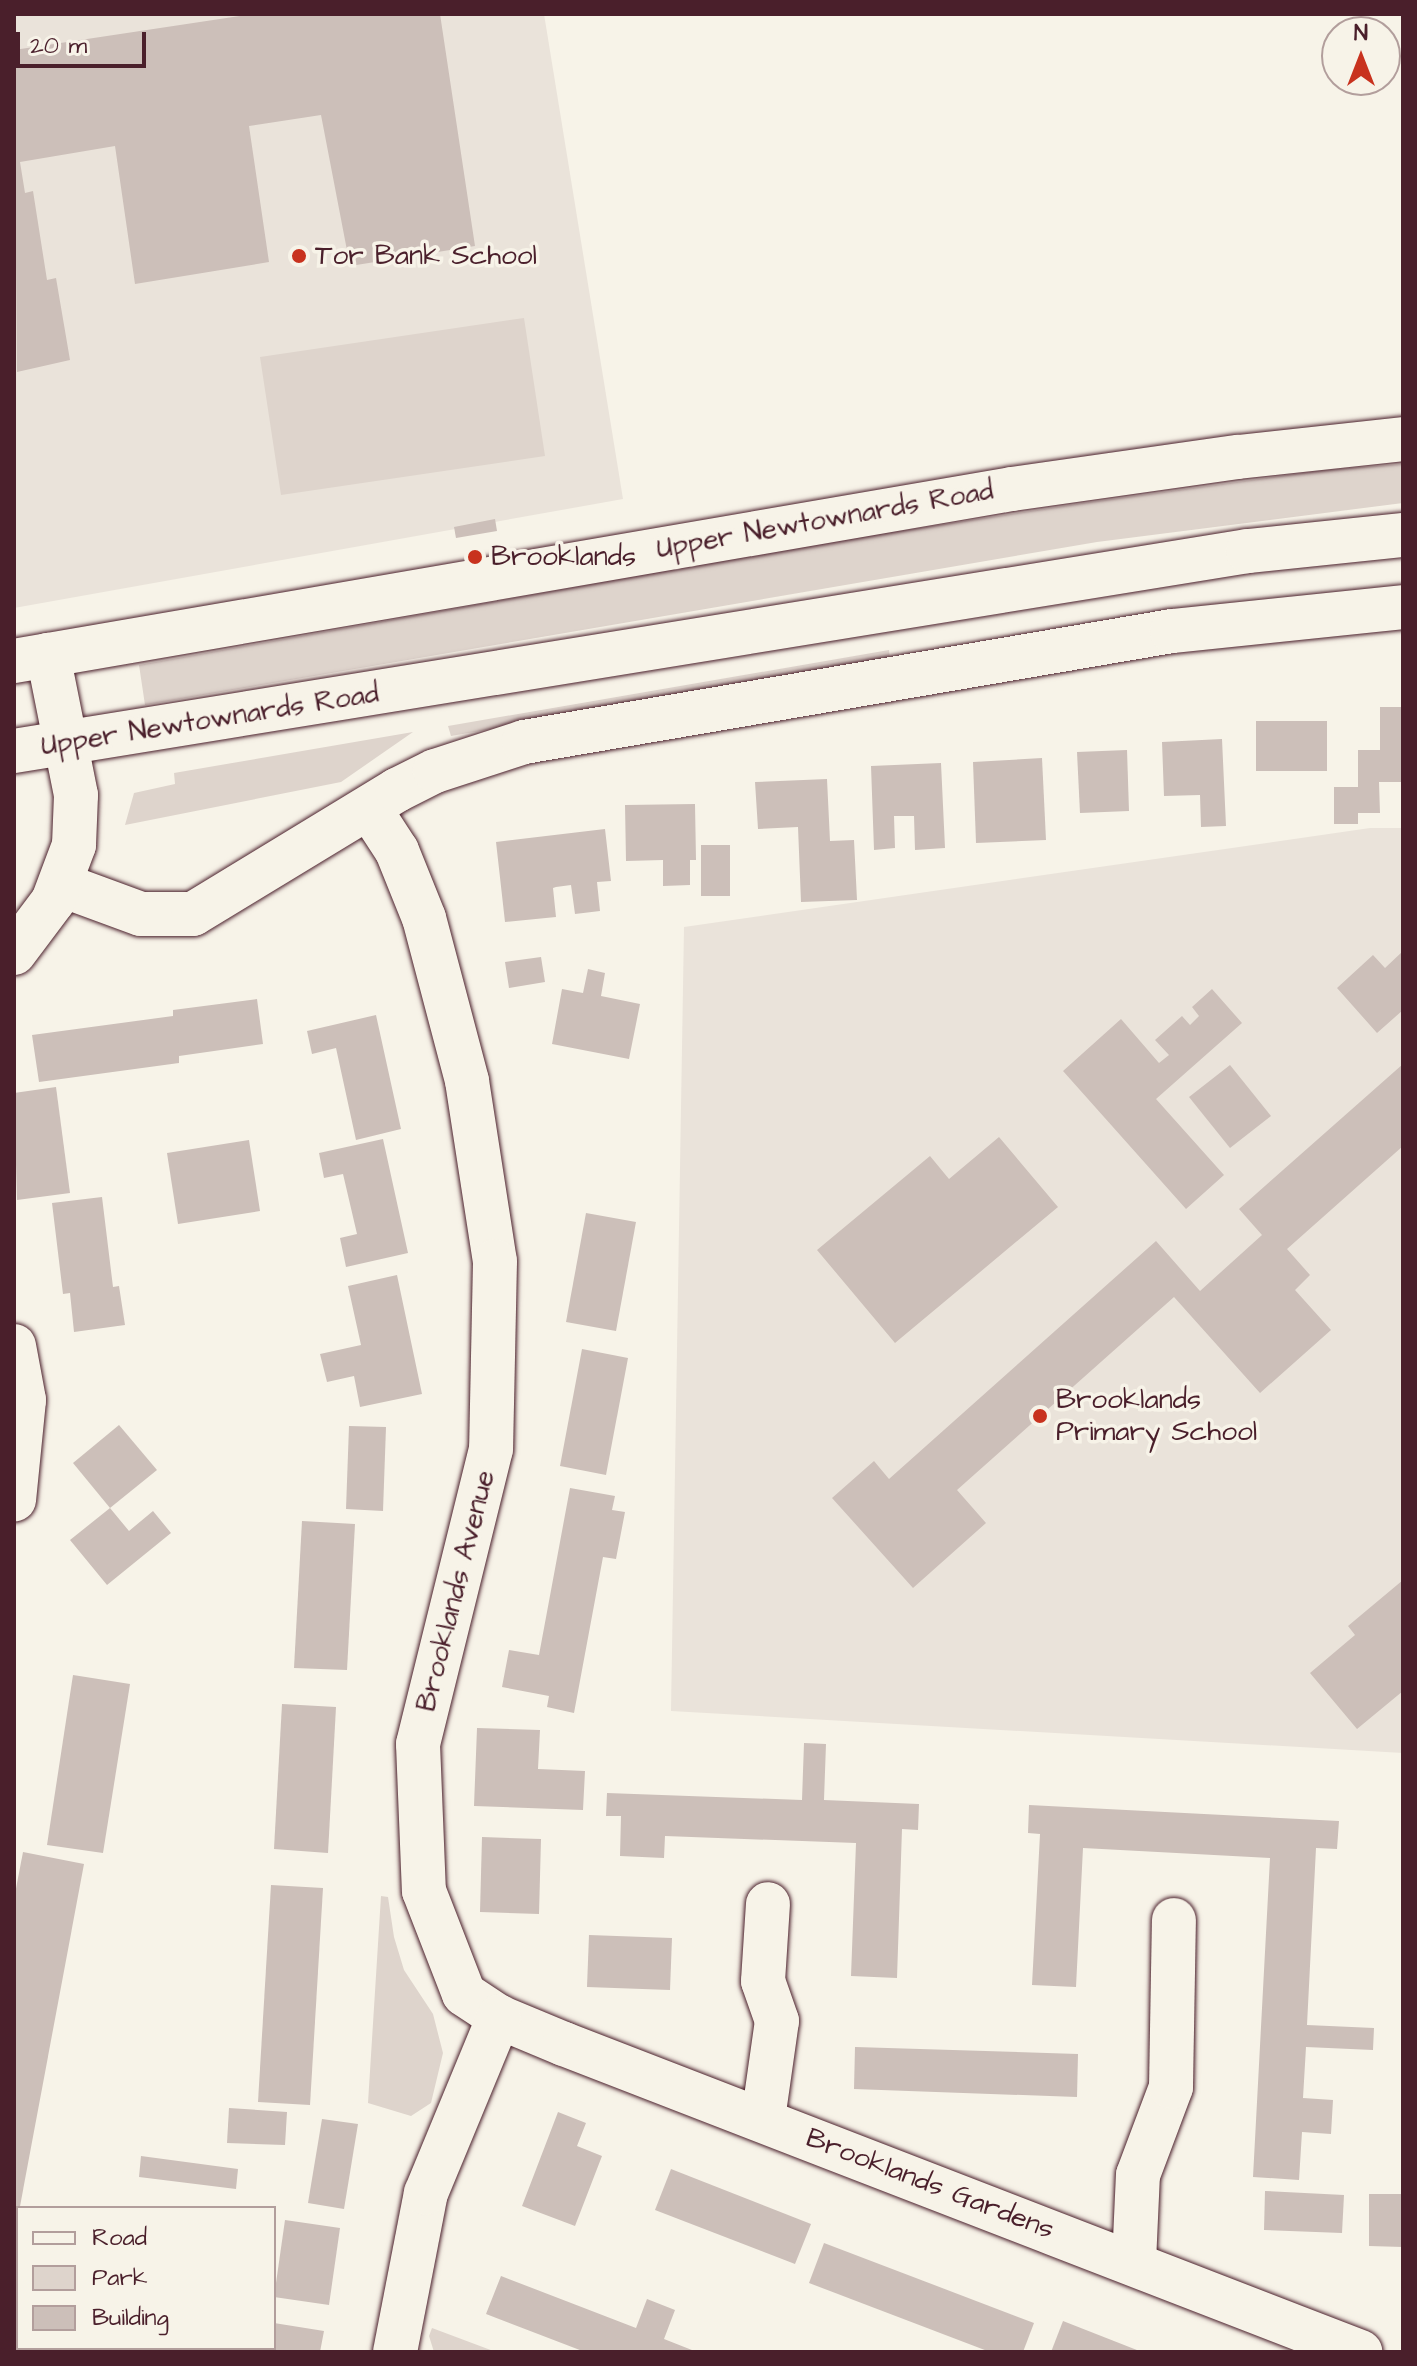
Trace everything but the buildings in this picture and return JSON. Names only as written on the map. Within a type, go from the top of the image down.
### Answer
[{"type":"main road","name":"Upper Newtownards Road","points":[[31,658],[1012,489],[1238,457],[1403,439]]},
{"type":"main road","name":"Upper Newtownards Road","points":[[14,751],[1248,551],[1403,535]]},
{"type":"main road","points":[[62,885],[141,914],[193,914],[435,771],[524,742],[1172,631],[1403,607]]},
{"type":"main road","points":[[14,953],[62,885],[74,845],[76,795],[67,742],[31,658]]},
{"type":"main road","name":"Brooklands Avenue","points":[[369,808],[397,851],[424,918],[467,1081],[495,1261],[491,1449],[418,1744],[424,1891],[464,1994],[499,2017]]},
{"type":"main road","points":[[14,1346],[24,1400],[14,1500]]},
{"type":"main road","points":[[763,2119],[777,2021],[763,1981],[768,1904]]},
{"type":"main road","points":[[1134,2262],[1138,2175],[1171,2087],[1174,1920]]},
{"type":"main road","points":[[395,2352],[426,2193],[499,2017]]},
{"type":"main road","name":"Brooklands Gardens","points":[[499,2017],[1360,2352]]},
{"type":"shaded area","name":"Tor Bank School","points":[[14,14],[544,14],[623,499],[14,608]]},
{"type":"shaded area","name":"Brooklands Primary School","points":[[1370,828],[1403,828],[1403,1753],[671,1711],[684,927]]},
{"type":"green space","points":[[524,318],[545,456],[281,495],[260,357]]},
{"type":"green space","points":[[1403,464],[1403,503],[1097,542],[145,705],[139,665],[821,543],[1325,470]]},
{"type":"green space","points":[[889,650],[890,660],[451,736],[448,726]]},
{"type":"green space","points":[[413,732],[341,782],[125,825],[134,793],[175,784],[174,773]]},
{"type":"green space","points":[[381,1896],[388,1897],[394,1937],[404,1970],[433,2014],[443,2053],[431,2103],[411,2116],[368,2103]]},
{"type":"green space","points":[[432,2328],[496,2352],[434,2352],[429,2336]]},
{"type":"place","name":"Tor Bank School","points":[[299,256]]},
{"type":"place","name":"Brooklands","points":[[475,557]]},
{"type":"place","name":"Brooklands Primary School","points":[[1040,1416]]}]
